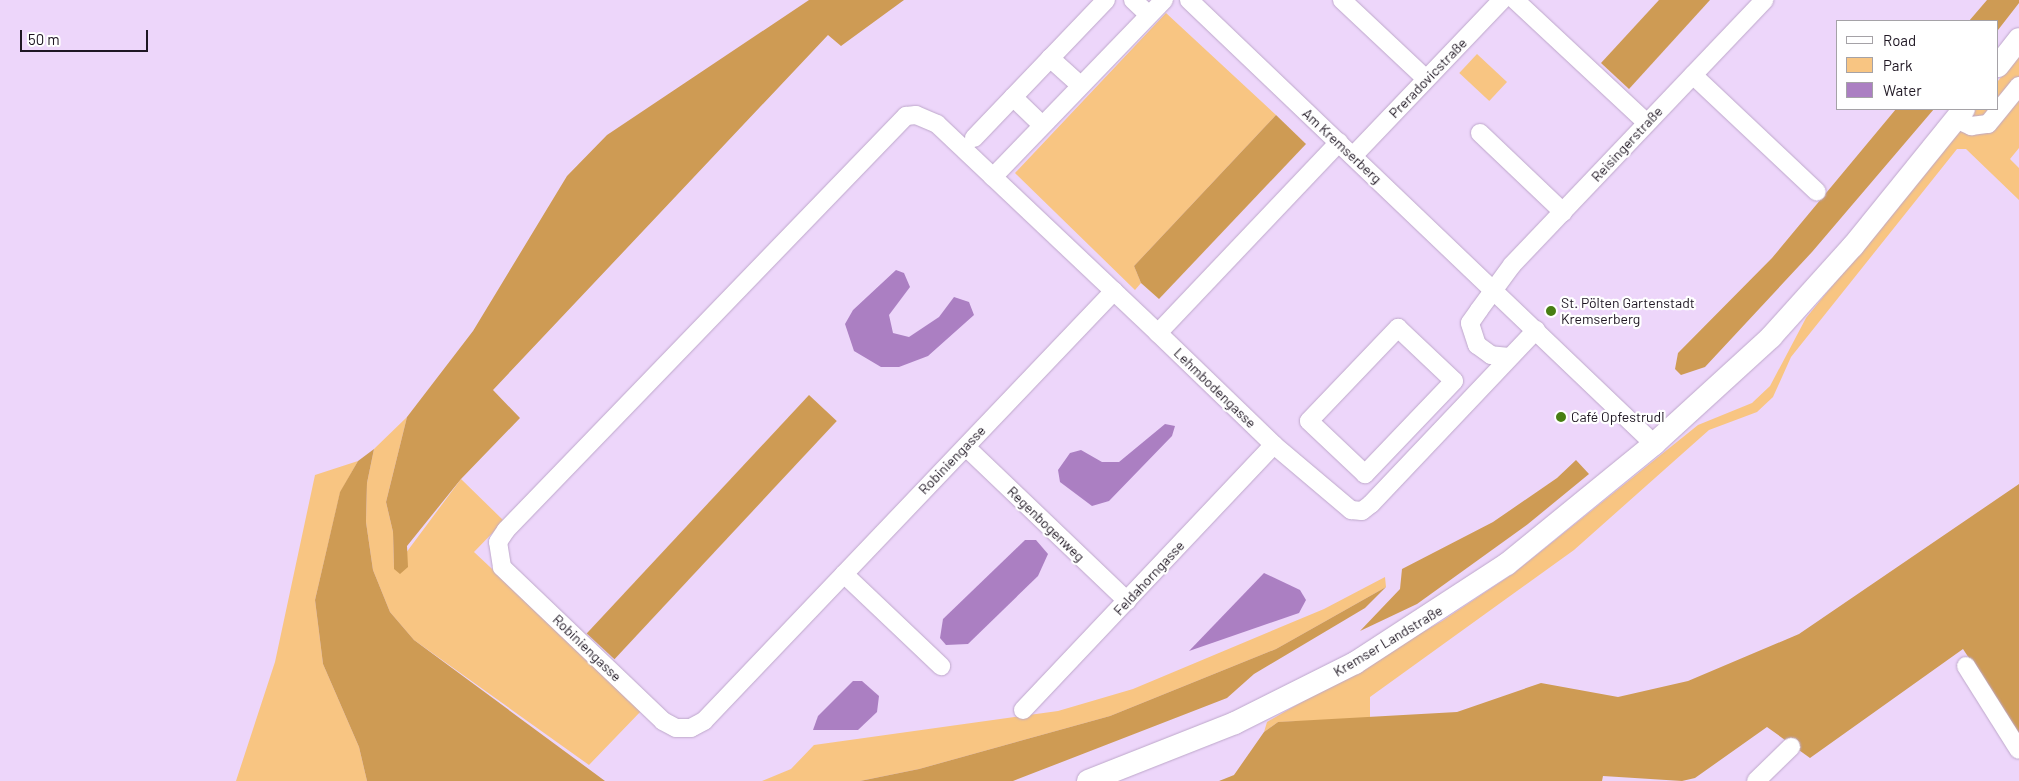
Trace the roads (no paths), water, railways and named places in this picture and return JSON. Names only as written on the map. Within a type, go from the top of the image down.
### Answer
[{"type":"main road","points":[[1999,65],[2019,39]]},
{"type":"main road","name":"Kremser Landstraße","points":[[1088,781],[1227,727],[1355,663],[1507,564],[1654,444],[1722,384],[1812,293],[1960,114]]},
{"type":"street","points":[[974,138],[1106,0]]},
{"type":"street","points":[[1133,0],[1148,14]]},
{"type":"street","points":[[993,177],[1148,14],[1164,0]]},
{"type":"street","name":"Am Kremserberg","points":[[1189,0],[1654,444]]},
{"type":"street","points":[[1342,0],[1426,79]]},
{"type":"street","name":"Preradovicstraße","points":[[1353,156],[1502,0]]},
{"type":"street","points":[[1515,0],[1648,123]]},
{"type":"street","name":"Reisingerstraße","points":[[1496,292],[1512,265],[1764,0]]},
{"type":"street","points":[[1050,58],[1080,85]]},
{"type":"street","points":[[1693,75],[1817,192]]},
{"type":"street","points":[[1960,114],[1971,126],[1988,124],[2019,86]]},
{"type":"street","points":[[1013,97],[1042,125]]},
{"type":"street","name":"Lehmbodengasse","points":[[916,114],[936,124],[1274,445],[1333,499],[1351,510],[1362,511],[1510,357]]},
{"type":"street","name":"Robiniengasse","points":[[916,114],[899,120],[513,523],[498,542],[497,555],[502,567],[663,721],[676,728],[691,728],[704,721],[1114,291]]},
{"type":"street","points":[[1480,133],[1563,212]]},
{"type":"street","points":[[1158,333],[1339,142]]},
{"type":"street","points":[[1496,292],[1470,324],[1470,336],[1490,355],[1510,357],[1536,330]]},
{"type":"street","points":[[1398,328],[1454,381],[1414,422],[1365,474],[1309,421],[1398,328]]},
{"type":"street","points":[[1414,422],[1432,439]]},
{"type":"street","name":"Feldahorngasse","points":[[1023,710],[1274,445]]},
{"type":"street","name":"Regenbogenweg","points":[[966,447],[1127,601]]},
{"type":"street","points":[[844,574],[941,666]]},
{"type":"street","points":[[1966,666],[2019,750]]},
{"type":"street","points":[[1756,781],[1791,747]]},
{"type":"water","points":[[896,270],[904,273],[910,287],[889,315],[893,333],[909,337],[939,317],[954,297],[969,302],[974,315],[928,356],[899,367],[881,367],[854,351],[845,324],[853,310]]},
{"type":"water","points":[[1165,424],[1175,426],[1172,436],[1109,501],[1092,506],[1060,482],[1058,470],[1070,453],[1081,450],[1102,462],[1119,462]]},
{"type":"water","points":[[1025,540],[1036,540],[1048,554],[1038,576],[968,644],[946,645],[940,638],[943,619]]},
{"type":"water","points":[[1264,573],[1300,590],[1306,600],[1299,613],[1189,651]]},
{"type":"water","points":[[853,681],[862,681],[879,696],[877,712],[858,730],[813,730],[818,716]]},
{"type":"place","name":"St. Pölten Gartenstadt Kremserberg","points":[[1551,311]]},
{"type":"place","name":"Café Opfestrudl","points":[[1561,417]]}]
